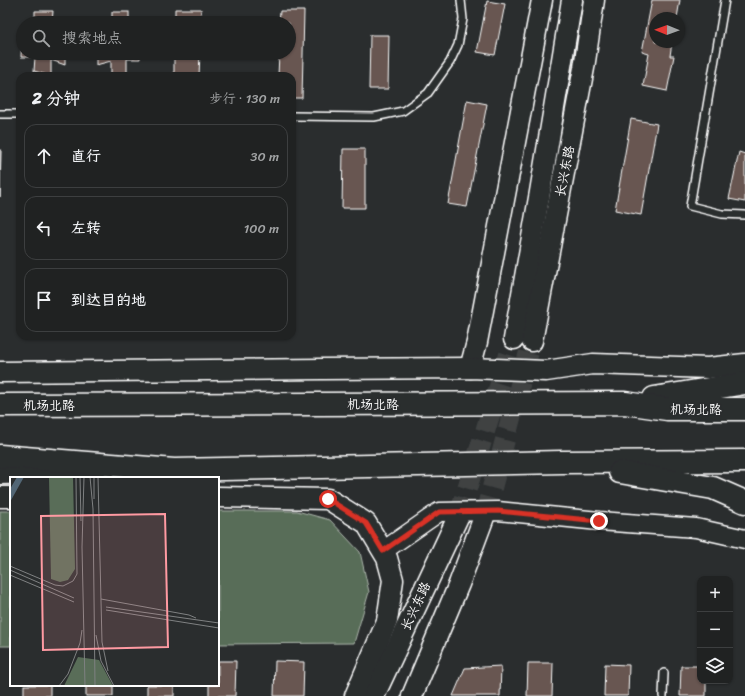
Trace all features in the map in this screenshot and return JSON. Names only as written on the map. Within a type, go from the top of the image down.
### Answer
[{"type":"main road","points":[[470,368],[477,342],[542,0]]},
{"type":"main road","name":"长兴东路","points":[[572,0],[540,192],[523,340],[584,68],[594,0]]},
{"type":"main road","points":[[0,372],[470,368],[546,371],[593,364],[708,368],[745,364]]},
{"type":"main road","points":[[625,403],[745,383]]},
{"type":"main road","name":"机场北路","points":[[0,405],[625,403],[667,409],[745,409]]},
{"type":"main road","points":[[0,456],[174,470]]},
{"type":"main road","points":[[0,473],[562,462],[745,461]]},
{"type":"main road","points":[[562,462],[713,488],[745,502]]},
{"type":"main road","points":[[219,497],[328,499],[366,523],[387,558],[393,580],[387,621],[355,696]]},
{"type":"main road","name":"长兴东路","points":[[374,696],[458,517]]},
{"type":"main road","points":[[412,696],[459,584],[484,517]]},
{"type":"street","points":[[383,551],[439,512],[498,511],[599,521],[696,528],[745,539]]},
{"type":"lane","points":[[296,116],[374,117],[403,111],[428,92],[450,62],[458,45],[462,26],[463,19],[461,0]]},
{"type":"lane","points":[[724,0],[690,206],[722,214],[745,215]]},
{"type":"lane","points":[[0,114],[16,114]]},
{"type":"lane","points":[[663,696],[664,674]]},
{"type":"green space","points":[[0,511],[10,511],[10,646],[0,646]]},
{"type":"green space","points":[[219,511],[297,511],[330,520],[360,552],[369,592],[354,643],[219,644]]},
{"type":"building","points":[[652,0],[680,0],[678,12],[650,12]]},
{"type":"building","points":[[487,1],[505,4],[495,55],[477,52]]},
{"type":"building","points":[[175,9],[201,9],[200,16],[175,16]]},
{"type":"building","points":[[35,11],[53,11],[53,16],[35,16]]},
{"type":"building","points":[[280,11],[304,11],[302,98],[296,98],[296,72],[278,72],[279,60],[296,60],[296,16],[280,16]]},
{"type":"building","points":[[112,12],[129,12],[129,16],[112,16]]},
{"type":"building","points":[[649,16],[649,48],[671,48],[670,56],[674,56],[667,91],[643,86],[649,54],[642,52]]},
{"type":"building","points":[[370,35],[389,35],[388,89],[369,89]]},
{"type":"building","points":[[35,60],[51,60],[51,72],[34,71]]},
{"type":"building","points":[[51,60],[65,60],[65,65]]},
{"type":"building","points":[[96,60],[127,60],[127,72],[111,72],[111,61],[96,65]]},
{"type":"building","points":[[174,60],[200,60],[199,72],[174,72]]},
{"type":"building","points":[[467,100],[487,104],[467,207],[448,204]]},
{"type":"building","points":[[631,119],[657,124],[641,215],[615,210]]},
{"type":"building","points":[[343,149],[365,149],[365,208],[342,208]]},
{"type":"building","points":[[0,150],[1,150],[0,197]]},
{"type":"building","points":[[739,152],[745,154],[745,202],[729,199]]},
{"type":"building","points":[[219,661],[236,661],[235,696],[209,696],[209,686],[219,686]]},
{"type":"building","points":[[275,661],[304,662],[303,696],[274,696]]},
{"type":"building","points":[[528,663],[553,663],[552,696],[527,696]]},
{"type":"building","points":[[605,664],[629,665],[628,696],[604,696]]},
{"type":"building","points":[[501,666],[500,696],[453,696],[465,668]]},
{"type":"building","points":[[681,666],[697,666],[697,684],[706,684],[706,696],[680,696]]},
{"type":"building","points":[[24,686],[50,686],[50,696],[24,696]]},
{"type":"building","points":[[86,686],[113,686],[113,696],[86,696]]},
{"type":"building","points":[[147,686],[174,686],[174,696],[147,696]]},
{"type":"tunnel","points":[[458,517],[514,339]]},
{"type":"tunnel","points":[[484,517],[532,341]]},
{"type":"route","points":[[328,499],[366,523],[383,551],[439,512],[498,511],[599,521]]}]
